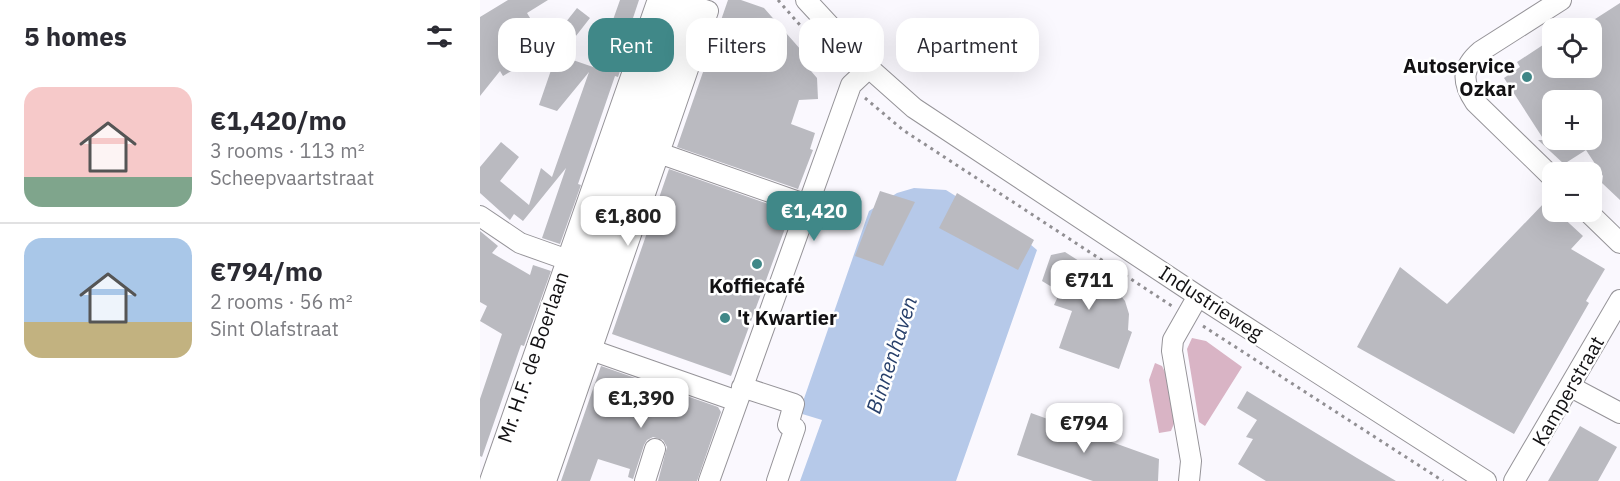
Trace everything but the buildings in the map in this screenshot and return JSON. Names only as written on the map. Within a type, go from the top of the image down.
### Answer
[{"type":"street","name":"Mr. H.F. de Boerlaan","points":[[546,481],[575,344],[575,263],[656,5],[664,0]]},
{"type":"street","name":"Industrieweg","points":[[806,0],[823,18]]},
{"type":"street","points":[[1542,167],[1475,102],[1466,89],[1469,61],[1561,0]]},
{"type":"street","name":"Mr. H.F. de Boerlaan","points":[[490,481],[575,263],[687,2]]},
{"type":"street","name":"Mr. H.F. de Boerlaan","points":[[508,481],[575,344],[659,153],[708,11],[687,2]]},
{"type":"street","name":"Mr. H.F. de Boerlaan","points":[[527,481],[575,344],[687,2]]},
{"type":"street","points":[[709,481],[851,84],[864,72]]},
{"type":"street","name":"Industrieweg","points":[[874,72],[914,108],[1198,296],[1486,481]]},
{"type":"street","points":[[659,153],[807,205]]},
{"type":"street","points":[[480,216],[520,243],[575,263]]},
{"type":"street","points":[[1598,222],[1620,243]]},
{"type":"street","points":[[1189,481],[1191,460],[1172,351],[1173,340],[1198,296]]},
{"type":"street","name":"Kamperstraat","points":[[1515,481],[1620,300]]},
{"type":"street","points":[[575,344],[739,394],[794,404],[788,425],[795,428],[777,481]]},
{"type":"street","points":[[1571,387],[1620,413]]},
{"type":"street","points":[[645,481],[655,449]]},
{"type":"shaded area","points":[[1192,338],[1206,341],[1242,367],[1205,426],[1199,422],[1187,349]]},
{"type":"shaded area","points":[[1155,363],[1162,366],[1165,372],[1175,421],[1171,431],[1159,433],[1149,380]]},
{"type":"water","name":"Binnenhaven","points":[[914,188],[946,190],[1023,238],[1037,250],[956,481],[800,481],[822,420],[799,413],[869,211],[897,193]]},
{"type":"place","name":"Autoservice Ozkar","points":[[1527,77]]},
{"type":"place","name":"Koffiecafé","points":[[757,264]]},
{"type":"place","name":"'t Kwartier","points":[[725,318]]}]
